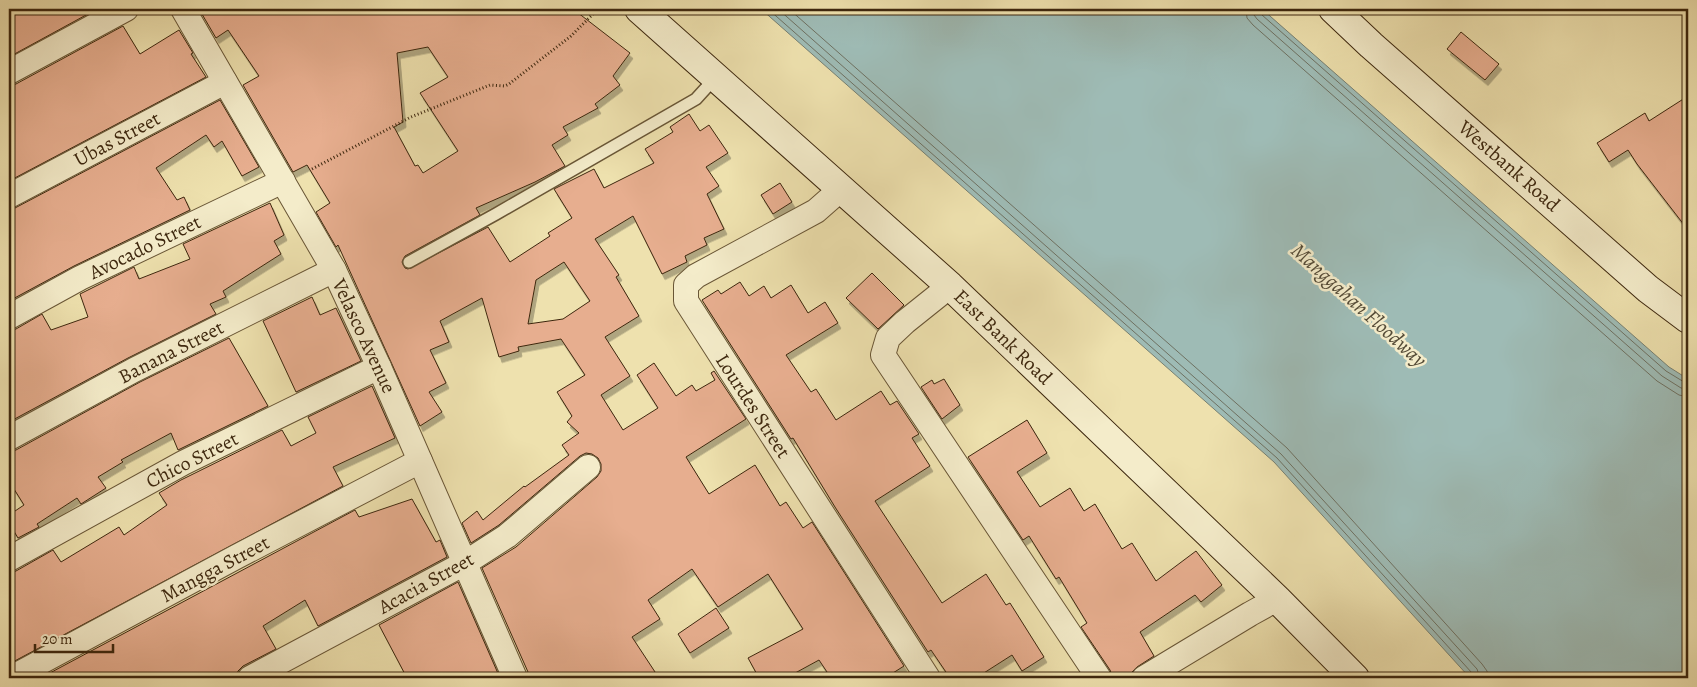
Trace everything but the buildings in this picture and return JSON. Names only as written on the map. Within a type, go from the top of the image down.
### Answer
[{"type":"main road","name":"East Bank Road","points":[[639,9],[950,286],[1277,599],[1356,678]]},
{"type":"main road","name":"Westbank Road","points":[[1333,9],[1371,46],[1648,289],[1688,319]]},
{"type":"street","points":[[9,72],[126,9]]},
{"type":"street","name":"Velasco Avenue","points":[[183,9],[334,270],[379,366],[515,678]]},
{"type":"street","name":"Ubas Street","points":[[9,196],[225,82]]},
{"type":"street","name":"Avocado Street","points":[[9,316],[80,278],[282,181]]},
{"type":"street","name":"Lourdes Street","points":[[841,189],[816,211],[696,276],[686,285],[686,301],[928,678]]},
{"type":"street","name":"Banana Street","points":[[9,438],[134,370],[334,270]]},
{"type":"street","points":[[950,286],[888,338],[883,354],[1099,678]]},
{"type":"street","name":"Chico Street","points":[[9,558],[183,463],[379,366]]},
{"type":"street","name":"Mangga Street","points":[[11,678],[420,461]]},
{"type":"street","name":"Acacia Street","points":[[250,678],[465,563],[507,536],[588,467]]},
{"type":"street","points":[[1144,678],[1277,599]]},
{"type":"lane","points":[[408,262],[505,210],[696,99],[716,77]]},
{"type":"path","points":[[312,169],[411,117],[490,85],[505,86],[571,36],[598,9]]},
{"type":"water","name":"Manggahan Floodway","points":[[761,9],[1262,9],[1669,367],[1688,379],[1688,678],[1470,678],[1274,462]]}]
